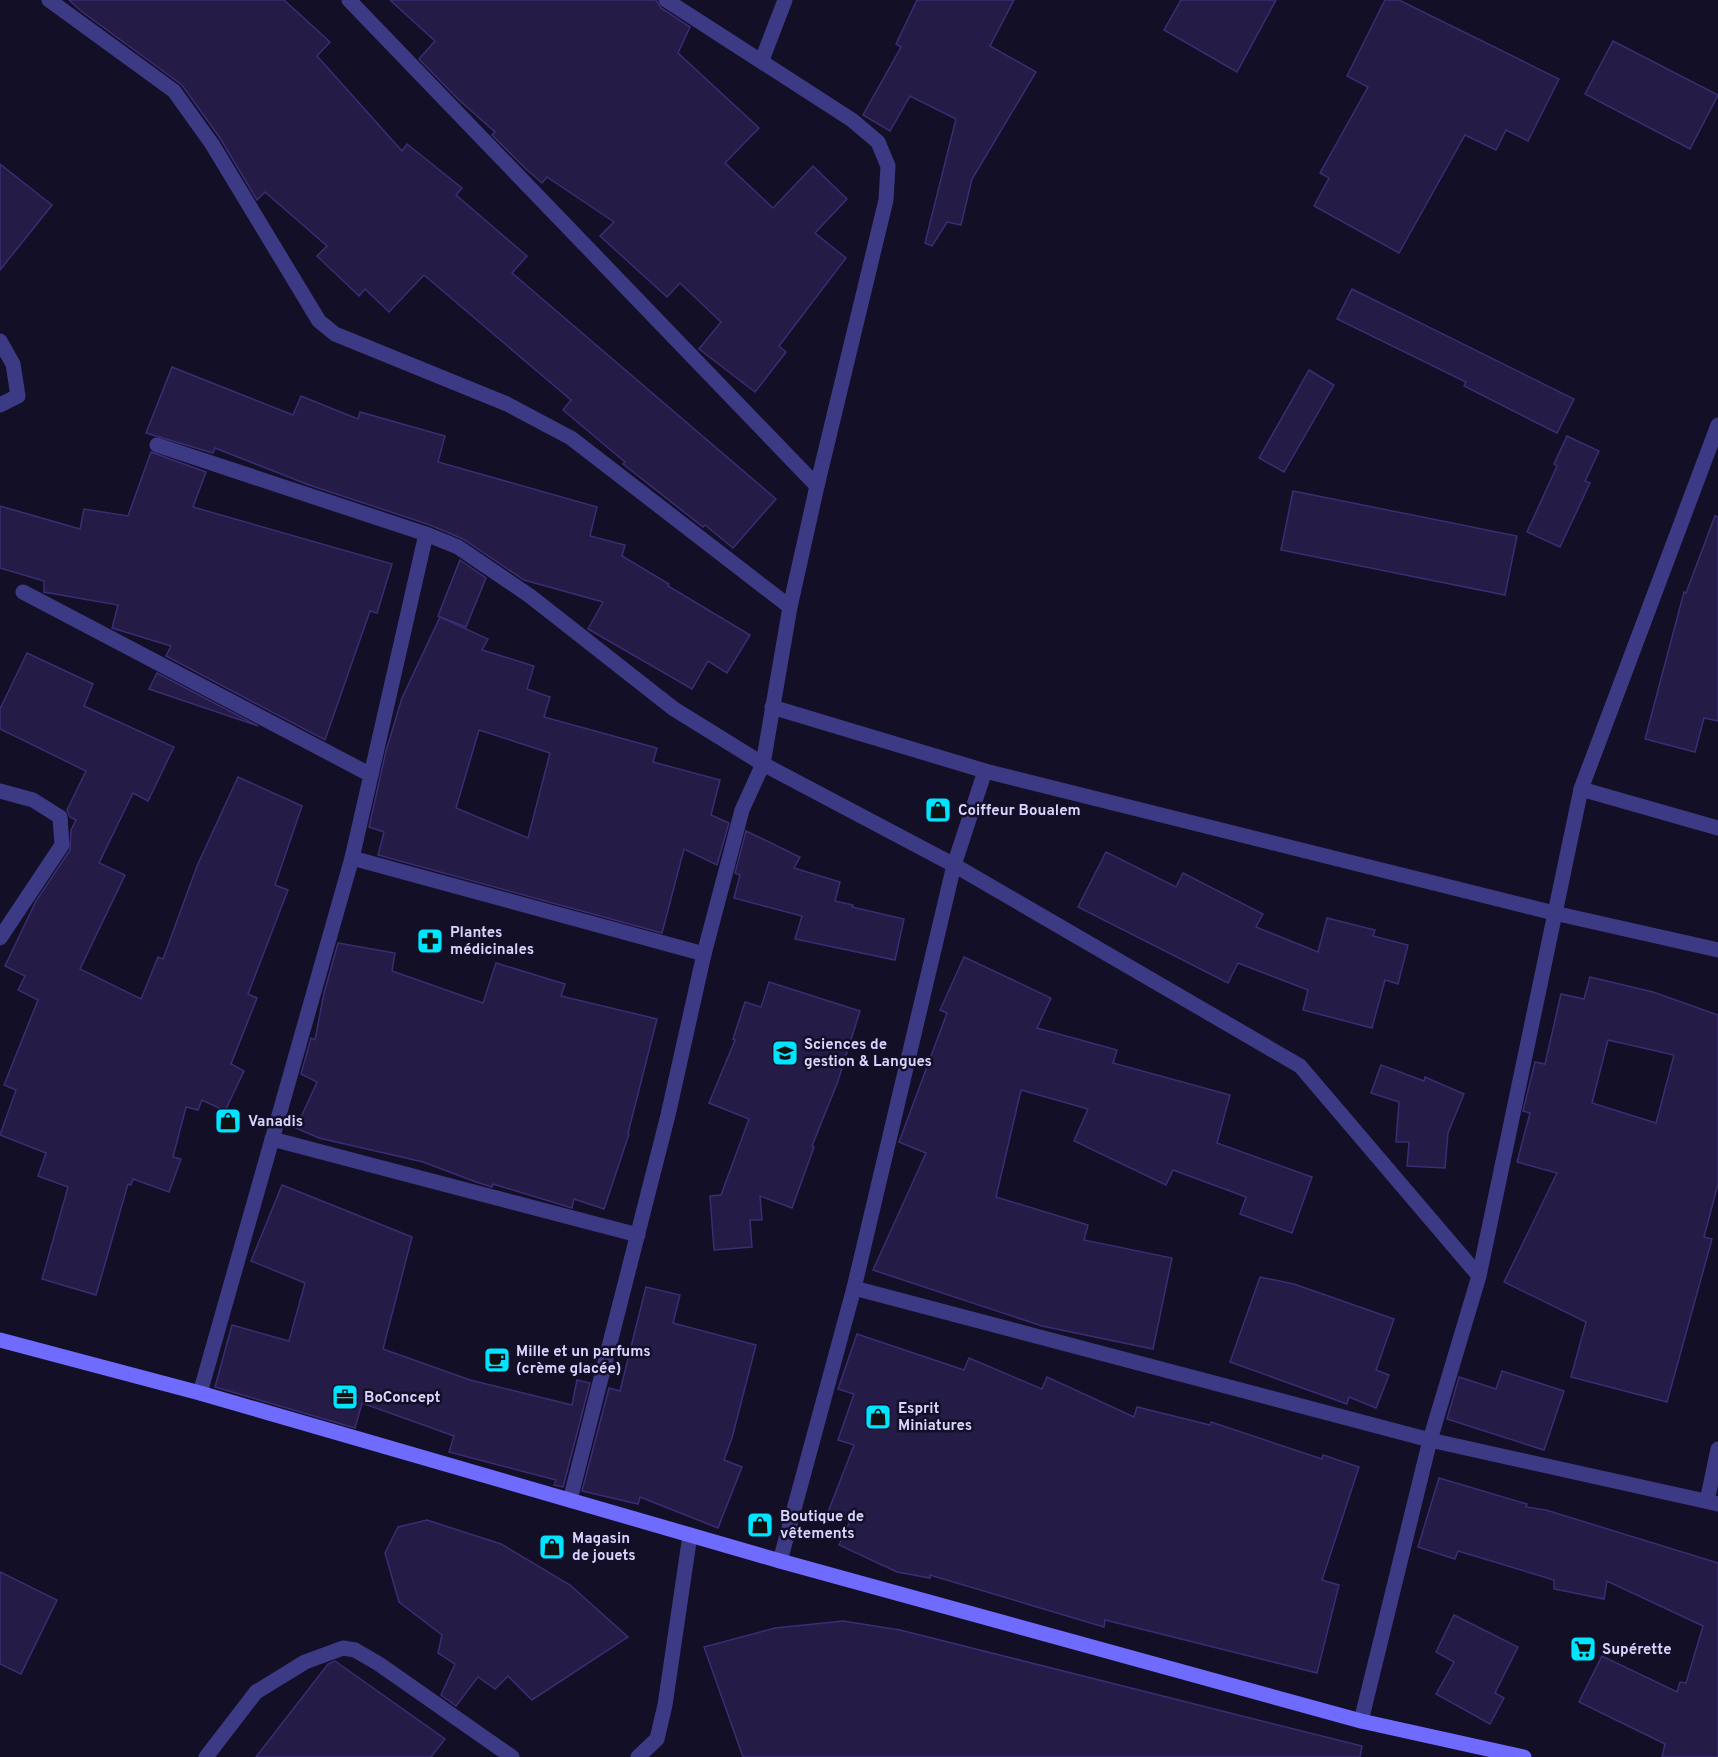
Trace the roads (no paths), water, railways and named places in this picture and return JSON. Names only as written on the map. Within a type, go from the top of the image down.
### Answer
[{"type":"main road","points":[[0,1340],[200,1393],[780,1561],[1361,1720],[1524,1757]]},
{"type":"street","points":[[49,0],[174,91],[212,144],[319,321],[335,334],[507,404],[571,438],[790,607]]},
{"type":"street","points":[[349,0],[817,486]]},
{"type":"street","points":[[570,1500],[668,1115],[704,954],[742,810],[763,764],[790,607],[886,200],[888,166],[878,142],[852,120],[666,0]]},
{"type":"street","points":[[762,60],[785,0]]},
{"type":"street","points":[[0,341],[13,364],[18,396],[0,405]]},
{"type":"street","points":[[1361,1720],[1430,1440],[1479,1276],[1581,789],[1713,450],[1718,426]]},
{"type":"street","points":[[158,445],[426,534],[458,547],[530,596],[674,709],[763,764],[954,865],[1300,1066],[1479,1276]]},
{"type":"street","points":[[200,1393],[352,858],[426,534]]},
{"type":"street","points":[[23,592],[371,775]]},
{"type":"street","points":[[772,707],[985,771],[1554,913],[1718,950]]},
{"type":"street","points":[[780,1561],[854,1288],[954,865],[985,771]]},
{"type":"street","points":[[1581,789],[1718,828]]},
{"type":"street","points":[[0,791],[33,800],[60,817],[62,845],[0,938]]},
{"type":"street","points":[[352,858],[704,954]]},
{"type":"street","points":[[272,1139],[638,1235]]},
{"type":"street","points":[[854,1288],[1430,1440],[1713,1502],[1718,1449]]},
{"type":"street","points":[[647,1755],[657,1739],[665,1706],[690,1535]]},
{"type":"street","points":[[206,1757],[256,1692],[305,1662],[343,1648],[355,1650],[379,1664],[512,1757]]},
{"type":"place","name":"Coiffeur Boualem","points":[[938,810]]},
{"type":"place","name":"Plantes médicinales","points":[[430,941]]},
{"type":"place","name":"Sciences de gestion & Langues","points":[[785,1053]]},
{"type":"place","name":"Vanadis","points":[[228,1121]]},
{"type":"place","name":"Mille et un parfums (crème glacée)","points":[[497,1360]]},
{"type":"place","name":"BoConcept","points":[[345,1397]]},
{"type":"place","name":"Esprit Miniatures","points":[[878,1417]]},
{"type":"place","name":"Boutique de vêtements","points":[[760,1525]]},
{"type":"place","name":"Magasin de jouets","points":[[552,1547]]},
{"type":"place","name":"Supérette","points":[[1583,1649]]}]
